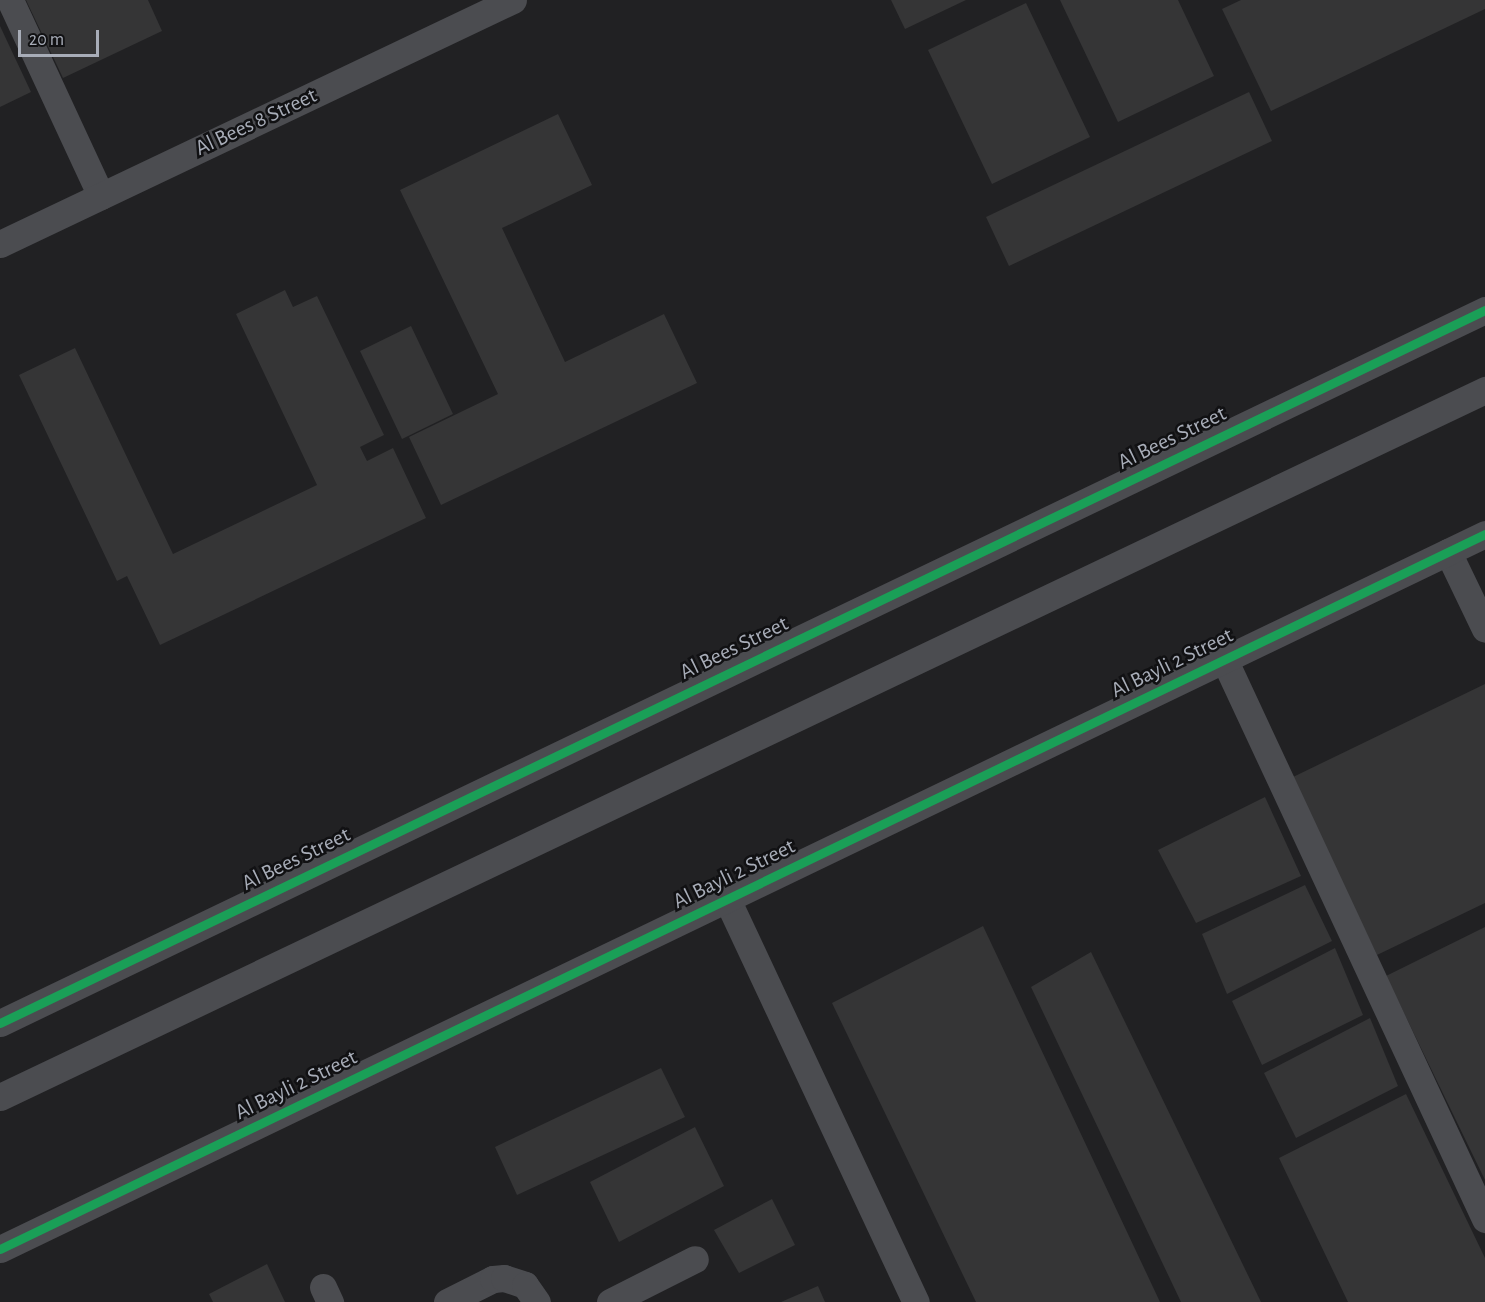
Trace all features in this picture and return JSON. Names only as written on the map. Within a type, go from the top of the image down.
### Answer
[{"type":"street","points":[[10,0],[102,196]]},
{"type":"street","name":"Al Bees 8 Street","points":[[0,244],[513,0]]},
{"type":"street","name":"Al Bees Street","points":[[0,1023],[1485,309]]},
{"type":"street","points":[[0,1097],[1485,390]]},
{"type":"street","name":"Al Bayli 2 Street","points":[[0,1249],[1485,534]]},
{"type":"street","points":[[1448,552],[1485,629]]},
{"type":"street","points":[[1224,660],[1485,1219]]},
{"type":"street","points":[[727,899],[916,1302]]},
{"type":"street","points":[[609,1302],[695,1259]]},
{"type":"street","points":[[447,1302],[493,1279],[504,1278],[525,1285],[537,1302]]},
{"type":"shaded area","points":[[0,0],[1485,0],[1485,1302],[0,1302]]},
{"type":"building","points":[[26,0],[148,0],[162,31],[63,78]]},
{"type":"building","points":[[891,0],[966,0],[905,29]]},
{"type":"building","points":[[1060,0],[1178,0],[1214,76],[1118,122]]},
{"type":"building","points":[[1241,0],[1485,0],[1485,9],[1271,111],[1222,9]]},
{"type":"building","points":[[1026,3],[1090,137],[992,184],[928,50]]},
{"type":"building","points":[[0,26],[31,92],[0,107]]},
{"type":"building","points":[[1249,92],[1272,141],[1009,266],[986,217]]},
{"type":"building","points":[[558,114],[592,185],[502,228],[565,362],[664,314],[697,383],[441,505],[409,437],[498,394],[400,190]]},
{"type":"building","points":[[285,290],[293,307],[317,296],[384,435],[360,447],[367,461],[393,448],[426,518],[160,645],[127,576],[117,581],[19,375],[75,348],[173,554],[317,485],[236,314]]},
{"type":"building","points":[[411,326],[453,414],[402,439],[360,351]]},
{"type":"building","points":[[1485,684],[1485,903],[1377,955],[1291,778]]},
{"type":"building","points":[[1265,797],[1301,876],[1196,923],[1158,850]]},
{"type":"building","points":[[1305,885],[1332,941],[1227,994],[1202,934]]},
{"type":"building","points":[[983,926],[1160,1302],[976,1302],[832,1003]]},
{"type":"building","points":[[1485,927],[1485,1180],[1386,976]]},
{"type":"building","points":[[1335,948],[1363,1015],[1262,1065],[1232,1001]]},
{"type":"building","points":[[1091,952],[1261,1302],[1181,1302],[1031,987]]},
{"type":"building","points":[[1370,1018],[1398,1086],[1296,1138],[1264,1073]]},
{"type":"building","points":[[661,1068],[685,1117],[517,1195],[495,1147]]},
{"type":"building","points":[[1406,1094],[1485,1258],[1485,1302],[1348,1302],[1279,1158]]},
{"type":"building","points":[[695,1127],[724,1186],[619,1242],[590,1182]]},
{"type":"building","points":[[772,1199],[795,1245],[739,1273],[714,1230]]},
{"type":"building","points":[[267,1264],[285,1302],[213,1302],[209,1294]]},
{"type":"building","points":[[818,1286],[825,1302],[781,1302]]},
{"type":"cycle path","points":[[0,1023],[1485,310]]},
{"type":"cycle path","points":[[0,1249],[1485,534]]}]
